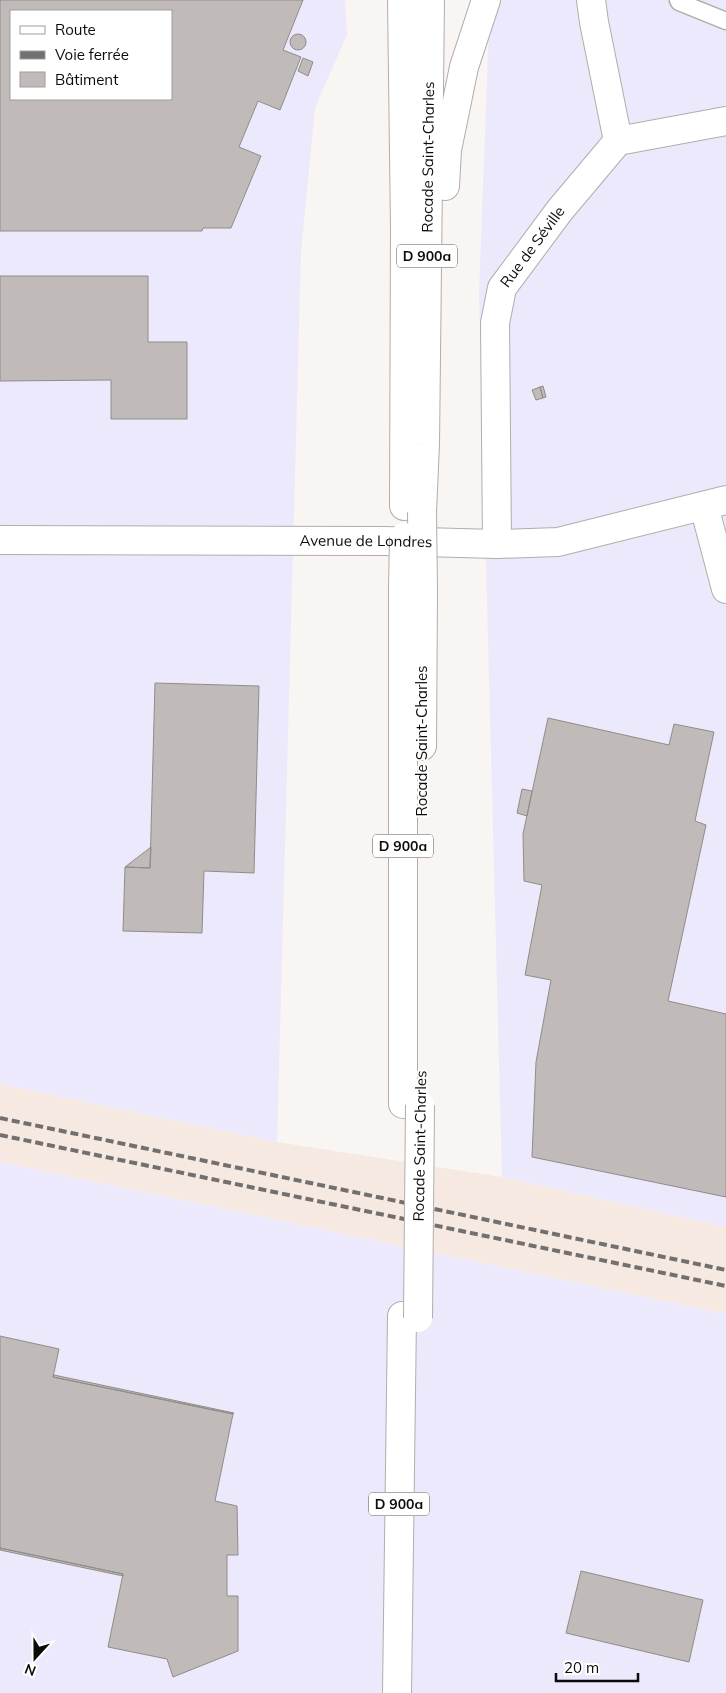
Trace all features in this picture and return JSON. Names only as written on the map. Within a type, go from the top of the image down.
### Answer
[{"type":"main road","name":"Rocade Saint-Charles","points":[[402,0],[405,228],[413,511],[410,1317],[414,1693]]},
{"type":"main road","name":"Rocade Saint-Charles","points":[[413,511],[425,444],[430,0]]},
{"type":"main road","points":[[425,444],[447,150],[464,67],[486,0]]},
{"type":"main road","points":[[591,0],[618,141],[726,121]]},
{"type":"main road","name":"Rue de Séville","points":[[497,544],[495,322],[502,288],[560,210],[618,141]]},
{"type":"main road","points":[[715,503],[726,589]]},
{"type":"main road","name":"Avenue de Londres","points":[[0,540],[385,541],[497,544],[558,542],[715,503]]},
{"type":"main road","name":"Rocade Saint-Charles","points":[[397,1693],[410,1317]]},
{"type":"lane","points":[[678,0],[726,20]]},
{"type":"shaded area","points":[[0,0],[345,0],[347,34],[315,108],[301,252],[277,1142],[0,1084]]},
{"type":"shaded area","points":[[490,0],[726,0],[726,1227],[502,1177],[479,293]]},
{"type":"shaded area","points":[[0,1084],[277,1142],[502,1177],[726,1227],[726,1314],[0,1162]]},
{"type":"shaded area","points":[[0,1162],[726,1314],[726,1693],[0,1693]]},
{"type":"building","points":[[0,0],[303,0],[283,50],[301,57],[280,110],[258,101],[239,147],[261,156],[231,228],[203,228],[202,231],[0,231]]},
{"type":"building","points":[[298,34],[306,42],[298,50],[290,42]]},
{"type":"building","points":[[303,58],[313,62],[308,76],[298,71]]},
{"type":"building","points":[[0,276],[148,276],[148,342],[187,342],[187,419],[111,419],[111,380],[0,381]]},
{"type":"building","points":[[543,386],[546,397],[543,398],[540,387]]},
{"type":"building","points":[[540,387],[543,398],[536,400],[532,390]]},
{"type":"building","points":[[155,683],[259,686],[254,873],[204,871],[202,933],[123,931],[125,867],[150,868]]},
{"type":"building","points":[[548,718],[669,745],[674,724],[714,732],[695,821],[706,825],[668,1001],[726,1014],[726,1197],[532,1157],[536,1062],[551,980],[525,975],[542,885],[524,881],[523,834]]},
{"type":"building","points":[[522,789],[532,791],[527,816],[517,813]]},
{"type":"building","points":[[151,847],[150,868],[125,867]]},
{"type":"building","points":[[0,1336],[59,1349],[53,1377],[233,1414],[215,1501],[237,1506],[238,1555],[227,1555],[227,1596],[238,1596],[238,1651],[173,1677],[167,1659],[108,1647],[123,1574],[0,1548]]},
{"type":"building","points":[[54,1375],[234,1413],[53,1377]]},
{"type":"building","points":[[0,1548],[123,1574],[123,1576],[0,1550]]},
{"type":"building","points":[[581,1571],[703,1600],[689,1662],[566,1633]]},
{"type":"railway","points":[[0,1118],[726,1270]]},
{"type":"railway","points":[[0,1135],[726,1286]]}]
